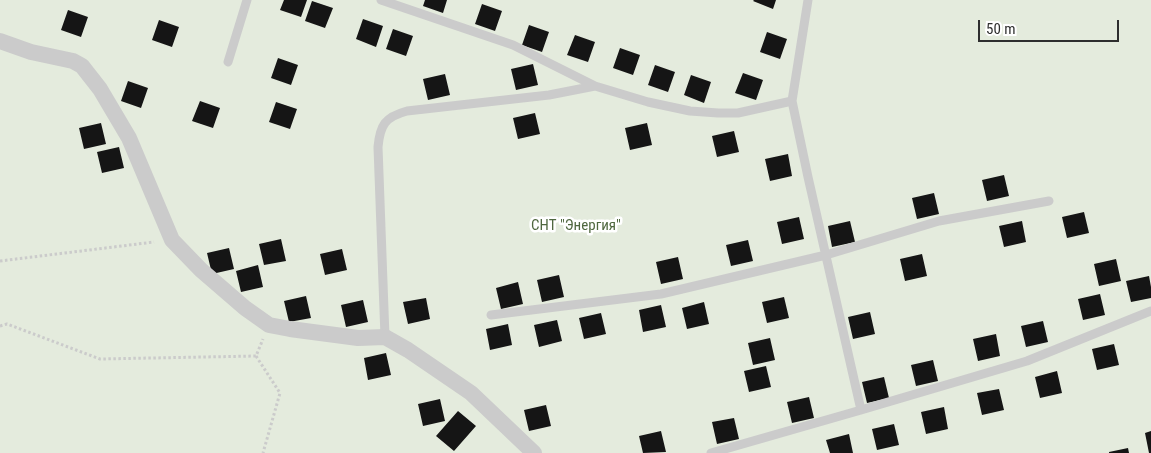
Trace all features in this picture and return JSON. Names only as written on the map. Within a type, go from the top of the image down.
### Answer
[{"type":"street","points":[[0,41],[31,52],[73,61],[82,66],[100,89],[129,138],[172,240],[202,270],[245,308],[269,325],[358,338],[385,337],[408,350],[471,393],[534,453]]},
{"type":"lane","points":[[228,62],[247,0]]},
{"type":"lane","points":[[381,0],[513,45],[595,86],[648,102],[690,111],[738,113],[792,101]]},
{"type":"lane","points":[[808,0],[792,101],[861,410]]},
{"type":"lane","points":[[385,337],[378,147],[379,131],[386,121],[395,114],[407,111],[549,95],[595,86]]},
{"type":"lane","points":[[491,315],[661,294],[826,255],[939,221],[1049,201]]},
{"type":"lane","points":[[711,453],[1027,361],[1151,311]]},
{"type":"path","points":[[0,261],[172,240]]},
{"type":"path","points":[[0,326],[7,324],[100,359],[256,356]]},
{"type":"path","points":[[256,356],[269,325]]},
{"type":"path","points":[[256,356],[280,393],[263,453]]},
{"type":"green space","name":"СНТ \"Энергия\"","points":[[0,0],[1151,0],[1151,453],[0,453]]},
{"type":"building","points":[[284,0],[307,0],[301,17],[280,10]]},
{"type":"building","points":[[425,0],[447,0],[443,13],[423,6]]},
{"type":"building","points":[[754,0],[776,0],[773,9]]},
{"type":"building","points":[[312,1],[333,8],[325,28],[305,21]]},
{"type":"building","points":[[482,4],[502,11],[495,31],[475,24]]},
{"type":"building","points":[[68,10],[88,17],[81,37],[61,30]]},
{"type":"building","points":[[363,19],[383,26],[376,47],[356,39]]},
{"type":"building","points":[[159,20],[179,27],[172,47],[152,40]]},
{"type":"building","points":[[529,25],[549,32],[542,52],[522,45]]},
{"type":"building","points":[[393,29],[413,36],[406,56],[386,49]]},
{"type":"building","points":[[767,32],[787,39],[780,59],[760,52]]},
{"type":"building","points":[[575,35],[595,42],[588,62],[567,55]]},
{"type":"building","points":[[620,48],[640,55],[633,75],[613,68]]},
{"type":"building","points":[[278,58],[298,65],[291,85],[271,78]]},
{"type":"building","points":[[533,64],[538,85],[516,90],[511,69]]},
{"type":"building","points":[[655,65],[675,72],[668,92],[648,85]]},
{"type":"building","points":[[743,73],[763,80],[756,100],[735,93]]},
{"type":"building","points":[[445,74],[450,95],[428,100],[423,79]]},
{"type":"building","points":[[691,75],[711,82],[704,103],[684,95]]},
{"type":"building","points":[[128,81],[148,88],[141,108],[121,101]]},
{"type":"building","points":[[200,101],[220,108],[213,128],[192,121]]},
{"type":"building","points":[[276,102],[297,109],[290,129],[269,122]]},
{"type":"building","points":[[535,113],[540,134],[518,139],[513,118]]},
{"type":"building","points":[[101,123],[106,144],[84,149],[79,128]]},
{"type":"building","points":[[647,123],[652,145],[630,150],[625,128]]},
{"type":"building","points":[[734,131],[739,152],[717,157],[712,136]]},
{"type":"building","points":[[119,147],[124,168],[102,173],[97,152]]},
{"type":"building","points":[[788,154],[792,176],[770,181],[765,159]]},
{"type":"building","points":[[1004,175],[1009,196],[987,201],[982,180]]},
{"type":"building","points":[[934,193],[939,214],[917,219],[912,198]]},
{"type":"building","points":[[1084,212],[1089,233],[1067,238],[1062,217]]},
{"type":"building","points":[[799,217],[804,239],[782,244],[777,222]]},
{"type":"building","points":[[850,221],[855,242],[832,247],[828,226]]},
{"type":"building","points":[[1022,221],[1026,242],[1004,247],[999,226]]},
{"type":"building","points":[[281,239],[286,261],[264,265],[259,244]]},
{"type":"building","points":[[748,240],[753,261],[731,266],[726,245]]},
{"type":"building","points":[[229,248],[234,269],[212,274],[207,253]]},
{"type":"building","points":[[342,249],[347,270],[325,275],[320,254]]},
{"type":"building","points":[[922,254],[927,276],[905,281],[900,259]]},
{"type":"building","points":[[678,257],[683,279],[661,284],[656,262]]},
{"type":"building","points":[[1116,259],[1121,281],[1099,286],[1094,264]]},
{"type":"building","points":[[258,265],[263,287],[241,292],[236,271]]},
{"type":"building","points":[[559,275],[564,297],[542,302],[537,280]]},
{"type":"building","points":[[1149,276],[1151,298],[1131,302],[1126,281]]},
{"type":"building","points":[[518,282],[523,304],[501,309],[496,288]]},
{"type":"building","points":[[1100,294],[1105,315],[1083,320],[1078,299]]},
{"type":"building","points":[[306,296],[311,318],[289,322],[284,301]]},
{"type":"building","points":[[784,297],[789,318],[767,323],[762,302]]},
{"type":"building","points":[[426,298],[430,319],[408,324],[403,302]]},
{"type":"building","points":[[363,300],[368,322],[346,327],[341,305]]},
{"type":"building","points":[[704,302],[709,324],[687,329],[682,308]]},
{"type":"building","points":[[661,305],[666,327],[643,332],[639,310]]},
{"type":"building","points":[[870,312],[875,334],[853,339],[848,317]]},
{"type":"building","points":[[601,313],[606,334],[584,339],[579,318]]},
{"type":"building","points":[[557,320],[562,341],[539,347],[534,325]]},
{"type":"building","points":[[1043,321],[1048,342],[1026,347],[1021,326]]},
{"type":"building","points":[[508,324],[512,345],[490,350],[486,329]]},
{"type":"building","points":[[996,334],[1000,356],[978,361],[973,339]]},
{"type":"building","points":[[770,338],[775,360],[753,365],[748,343]]},
{"type":"building","points":[[1114,344],[1119,365],[1097,370],[1092,349]]},
{"type":"building","points":[[386,353],[391,375],[368,380],[364,358]]},
{"type":"building","points":[[933,360],[938,381],[916,386],[911,365]]},
{"type":"building","points":[[766,366],[771,387],[749,392],[744,371]]},
{"type":"building","points":[[1057,371],[1062,393],[1040,398],[1035,377]]},
{"type":"building","points":[[884,377],[889,398],[867,403],[862,382]]},
{"type":"building","points":[[999,389],[1004,410],[982,415],[977,393]]},
{"type":"building","points":[[809,397],[814,418],[792,423],[787,402]]},
{"type":"building","points":[[440,399],[445,421],[423,426],[418,404]]},
{"type":"building","points":[[546,405],[551,426],[529,431],[524,410]]},
{"type":"building","points":[[944,407],[948,429],[926,434],[921,412]]},
{"type":"building","points":[[458,411],[476,426],[454,451],[436,436]]},
{"type":"building","points":[[734,418],[739,439],[717,444],[712,422]]},
{"type":"building","points":[[894,424],[899,445],[877,450],[872,429]]},
{"type":"building","points":[[661,431],[666,452],[643,453],[639,436]]},
{"type":"building","points":[[1151,431],[1151,453],[1149,453],[1145,433]]},
{"type":"building","points":[[849,434],[853,453],[830,453],[826,440]]},
{"type":"building","points":[[1128,448],[1129,453],[1109,453],[1109,452]]}]
